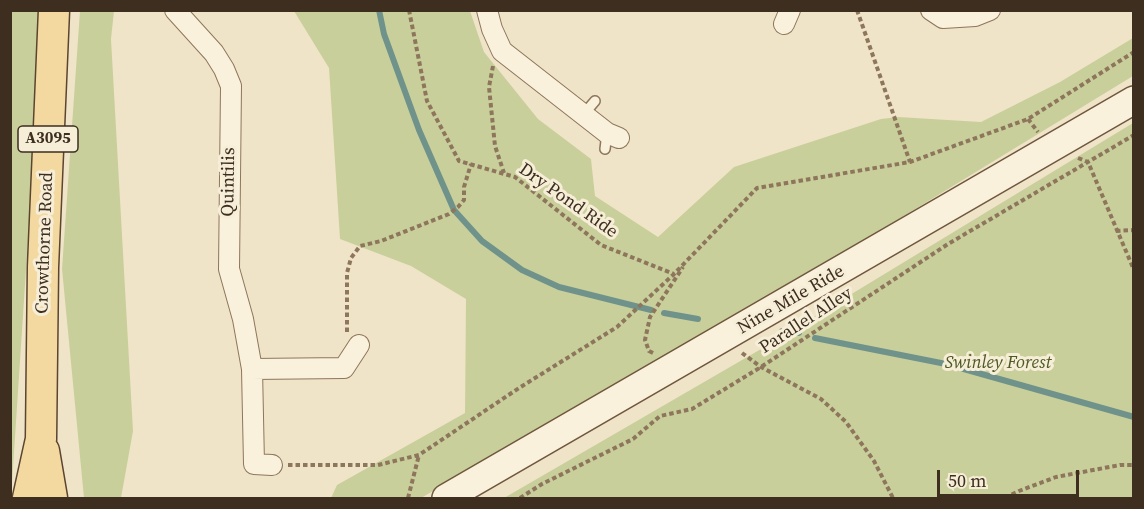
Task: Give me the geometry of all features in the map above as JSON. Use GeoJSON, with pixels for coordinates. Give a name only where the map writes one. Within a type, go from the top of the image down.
{"type":"FeatureCollection","features":[{"type":"Feature","properties":{"kind":"main road","name":"Crowthorne Road"},"geometry":{"type":"LineString","coordinates":[[28,498],[41,439],[43,267],[54,10]]}},
{"type":"Feature","properties":{"kind":"main road","name":"Nine Mile Ride"},"geometry":{"type":"LineString","coordinates":[[446,498],[1134,100]]}},
{"type":"Feature","properties":{"kind":"main road","name":"Crowthorne Road"},"geometry":{"type":"LineString","coordinates":[[41,439],[52,498]]}},
{"type":"Feature","properties":{"kind":"street","name":"Quintilis"},"geometry":{"type":"LineString","coordinates":[[175,10],[214,53],[231,86],[229,269],[243,319],[252,369],[254,464],[272,465]]}},
{"type":"Feature","properties":{"kind":"street"},"geometry":{"type":"LineString","coordinates":[[487,10],[492,29],[502,51],[589,108],[610,140]]}},
{"type":"Feature","properties":{"kind":"street"},"geometry":{"type":"LineString","coordinates":[[931,10],[943,18],[975,16],[990,10]]}},
{"type":"Feature","properties":{"kind":"street"},"geometry":{"type":"LineString","coordinates":[[252,369],[344,368],[359,345]]}},
{"type":"Feature","properties":{"kind":"path","name":"Dry Pond Ride"},"geometry":{"type":"LineString","coordinates":[[409,10],[427,101],[459,160],[515,177],[601,245],[674,274]]}},
{"type":"Feature","properties":{"kind":"path"},"geometry":{"type":"LineString","coordinates":[[857,10],[910,162]]}},
{"type":"Feature","properties":{"kind":"path"},"geometry":{"type":"LineString","coordinates":[[502,51],[491,68],[489,87],[495,146],[504,174]]}},
{"type":"Feature","properties":{"kind":"path"},"geometry":{"type":"LineString","coordinates":[[272,465],[378,465],[419,455],[519,388],[617,327],[674,274],[757,188],[910,162],[1028,119],[1134,52]]}},
{"type":"Feature","properties":{"kind":"path","name":"Parallel Alley"},"geometry":{"type":"LineString","coordinates":[[520,498],[542,484],[633,439],[660,416],[692,409],[761,367],[948,244],[1134,135]]}},
{"type":"Feature","properties":{"kind":"path"},"geometry":{"type":"LineString","coordinates":[[1088,162],[1134,270]]}},
{"type":"Feature","properties":{"kind":"path"},"geometry":{"type":"LineString","coordinates":[[359,345],[347,333],[347,273],[351,258],[360,246],[381,241],[449,214],[458,207],[464,200],[464,187],[471,164]]}},
{"type":"Feature","properties":{"kind":"path"},"geometry":{"type":"LineString","coordinates":[[1116,231],[1134,230]]}},
{"type":"Feature","properties":{"kind":"path"},"geometry":{"type":"LineString","coordinates":[[657,356],[649,351],[645,340],[650,317],[692,254]]}},
{"type":"Feature","properties":{"kind":"path"},"geometry":{"type":"LineString","coordinates":[[723,339],[761,367],[820,399],[846,422],[874,461],[894,498]]}},
{"type":"Feature","properties":{"kind":"path"},"geometry":{"type":"LineString","coordinates":[[408,498],[419,455]]}},
{"type":"Feature","properties":{"kind":"path"},"geometry":{"type":"LineString","coordinates":[[1005,498],[1056,477],[1120,465],[1134,465]]}},
{"type":"Feature","properties":{"kind":"green space"},"geometry":{"type":"Polygon","coordinates":[[[10,11],[43,11],[11,498],[10,498],[10,11]]]}},
{"type":"Feature","properties":{"kind":"green space"},"geometry":{"type":"Polygon","coordinates":[[[80,11],[114,11],[111,39],[133,431],[121,498],[84,498],[62,269],[80,11]]]}},
{"type":"Feature","properties":{"kind":"green space"},"geometry":{"type":"Polygon","coordinates":[[[294,11],[470,11],[484,52],[538,119],[591,159],[595,196],[658,237],[734,167],[881,119],[898,117],[981,122],[1060,82],[1133,38],[1133,76],[786,288],[421,498],[331,498],[337,485],[465,413],[466,299],[411,266],[340,239],[329,68],[294,11]]]}},
{"type":"Feature","properties":{"kind":"green space","name":"Swinley Forest"},"geometry":{"type":"Polygon","coordinates":[[[1133,123],[1133,498],[504,498],[761,349],[1133,123]]]}},
{"type":"Feature","properties":{"kind":"waterway"},"geometry":{"type":"LineString","coordinates":[[379,10],[384,34],[419,130],[454,210],[482,241],[522,270],[559,287],[651,310]]}},
{"type":"Feature","properties":{"kind":"waterway"},"geometry":{"type":"LineString","coordinates":[[664,313],[698,319]]}},
{"type":"Feature","properties":{"kind":"waterway"},"geometry":{"type":"LineString","coordinates":[[782,331],[799,333]]}},
{"type":"Feature","properties":{"kind":"waterway"},"geometry":{"type":"LineString","coordinates":[[815,338],[946,364],[1134,417]]}}]}
